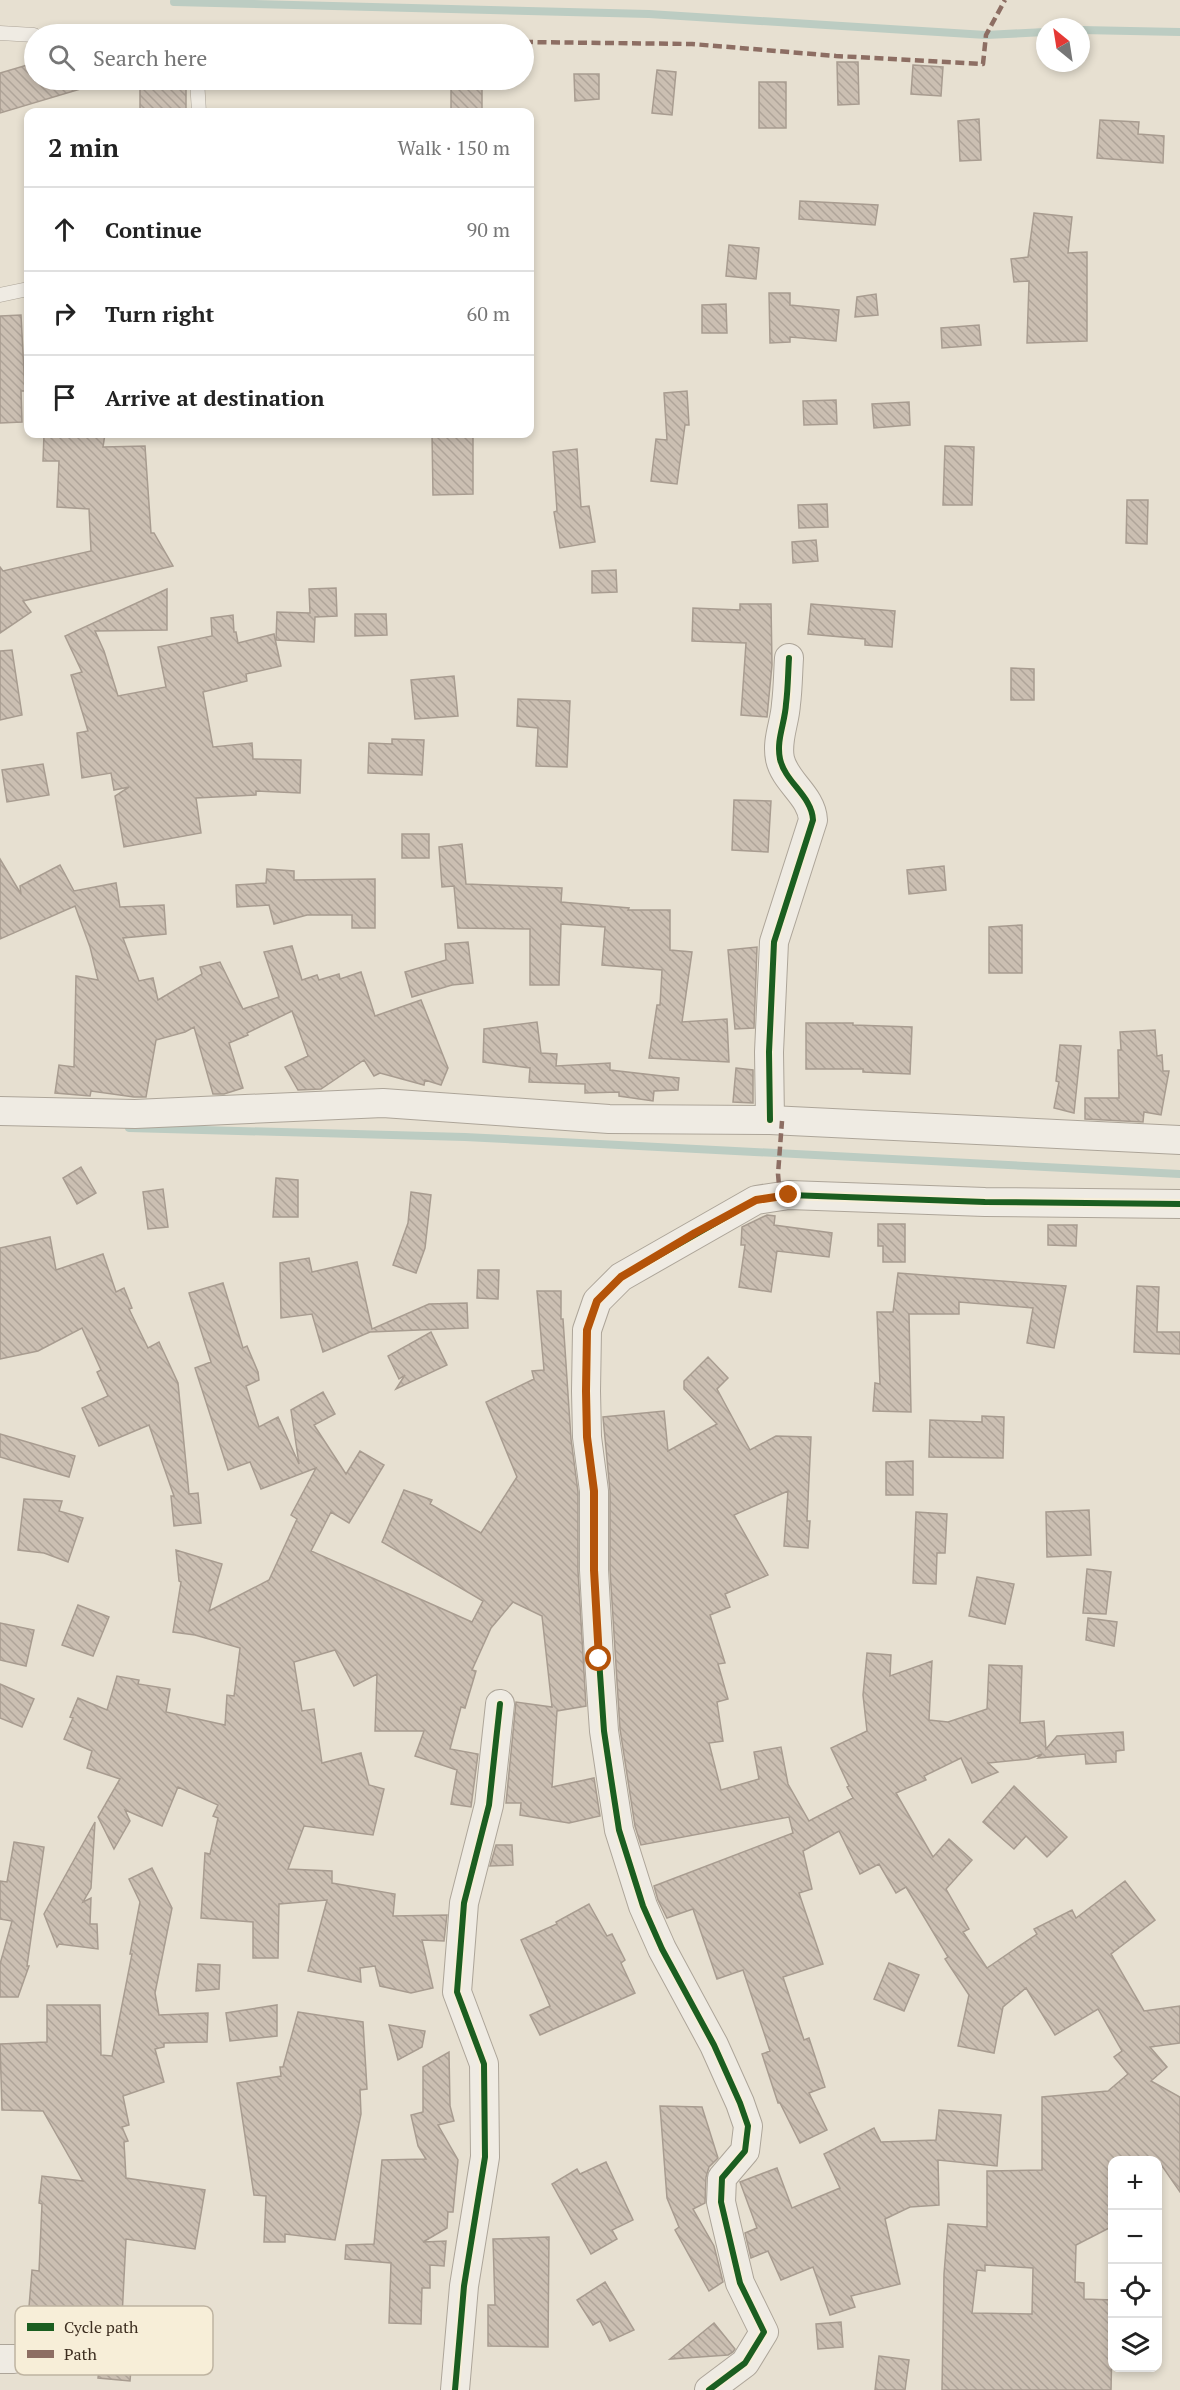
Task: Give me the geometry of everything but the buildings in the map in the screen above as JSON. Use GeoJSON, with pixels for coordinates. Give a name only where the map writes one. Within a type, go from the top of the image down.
{"type":"FeatureCollection","features":[{"type":"Feature","properties":{"kind":"street"},"geometry":{"type":"LineString","coordinates":[[770,1120],[769,1052],[774,942],[813,820],[811,809],[780,760],[779,741],[786,707],[789,658]]}},
{"type":"Feature","properties":{"kind":"street"},"geometry":{"type":"LineString","coordinates":[[0,1111],[135,1114],[383,1102],[609,1119],[770,1120],[1180,1140]]}},
{"type":"Feature","properties":{"kind":"street"},"geometry":{"type":"LineString","coordinates":[[709,2390],[745,2363],[764,2332],[740,2283],[721,2202],[723,2178],[745,2151],[748,2126],[714,2045],[662,1949],[643,1906],[619,1830],[604,1731],[594,1570],[594,1491],[587,1437],[587,1330],[597,1301],[621,1277],[756,1200],[789,1195],[985,1202],[1180,1204]]}},
{"type":"Feature","properties":{"kind":"street"},"geometry":{"type":"LineString","coordinates":[[455,2390],[464,2286],[485,2157],[484,2064],[457,1992],[464,1903],[489,1805],[500,1704]]}},
{"type":"Feature","properties":{"kind":"lane"},"geometry":{"type":"LineString","coordinates":[[0,33],[24,34]]}},
{"type":"Feature","properties":{"kind":"lane"},"geometry":{"type":"LineString","coordinates":[[198,90],[199,108]]}},
{"type":"Feature","properties":{"kind":"lane"},"geometry":{"type":"LineString","coordinates":[[0,295],[24,291]]}},
{"type":"Feature","properties":{"kind":"waterway"},"geometry":{"type":"LineString","coordinates":[[174,2],[649,14],[986,35],[1036,32]]}},
{"type":"Feature","properties":{"kind":"waterway"},"geometry":{"type":"LineString","coordinates":[[1090,30],[1180,32]]}},
{"type":"Feature","properties":{"kind":"waterway"},"geometry":{"type":"LineString","coordinates":[[129,1128],[465,1137],[1180,1174]]}},
{"type":"Feature","properties":{"kind":"marked path"},"geometry":{"type":"LineString","coordinates":[[534,42],[692,44],[836,56],[983,64],[986,35],[1005,0]]}},
{"type":"Feature","properties":{"kind":"marked path"},"geometry":{"type":"LineString","coordinates":[[780,1196],[778,1174],[782,1121]]}},
{"type":"Feature","properties":{"kind":"cycle path"},"geometry":{"type":"LineString","coordinates":[[770,1120],[769,1052],[774,942],[813,820],[812,811],[787,775],[780,759],[779,745],[785,711],[789,658]]}},
{"type":"Feature","properties":{"kind":"cycle path"},"geometry":{"type":"LineString","coordinates":[[709,2390],[745,2363],[764,2332],[740,2283],[721,2202],[722,2178],[745,2151],[748,2126],[714,2045],[662,1949],[643,1906],[619,1830],[604,1731],[594,1570],[594,1491],[587,1437],[587,1330],[597,1301],[621,1277],[756,1200],[789,1195],[985,1202],[1180,1204]]}},
{"type":"Feature","properties":{"kind":"cycle path"},"geometry":{"type":"LineString","coordinates":[[455,2390],[464,2286],[485,2157],[484,2064],[457,1992],[464,1903],[489,1805],[500,1704]]}},
{"type":"Feature","properties":{"kind":"route"},"geometry":{"type":"LineString","coordinates":[[599,1659],[594,1570],[594,1491],[587,1437],[586,1391],[587,1330],[597,1301],[621,1277],[695,1233],[756,1200],[789,1195]]}}]}
